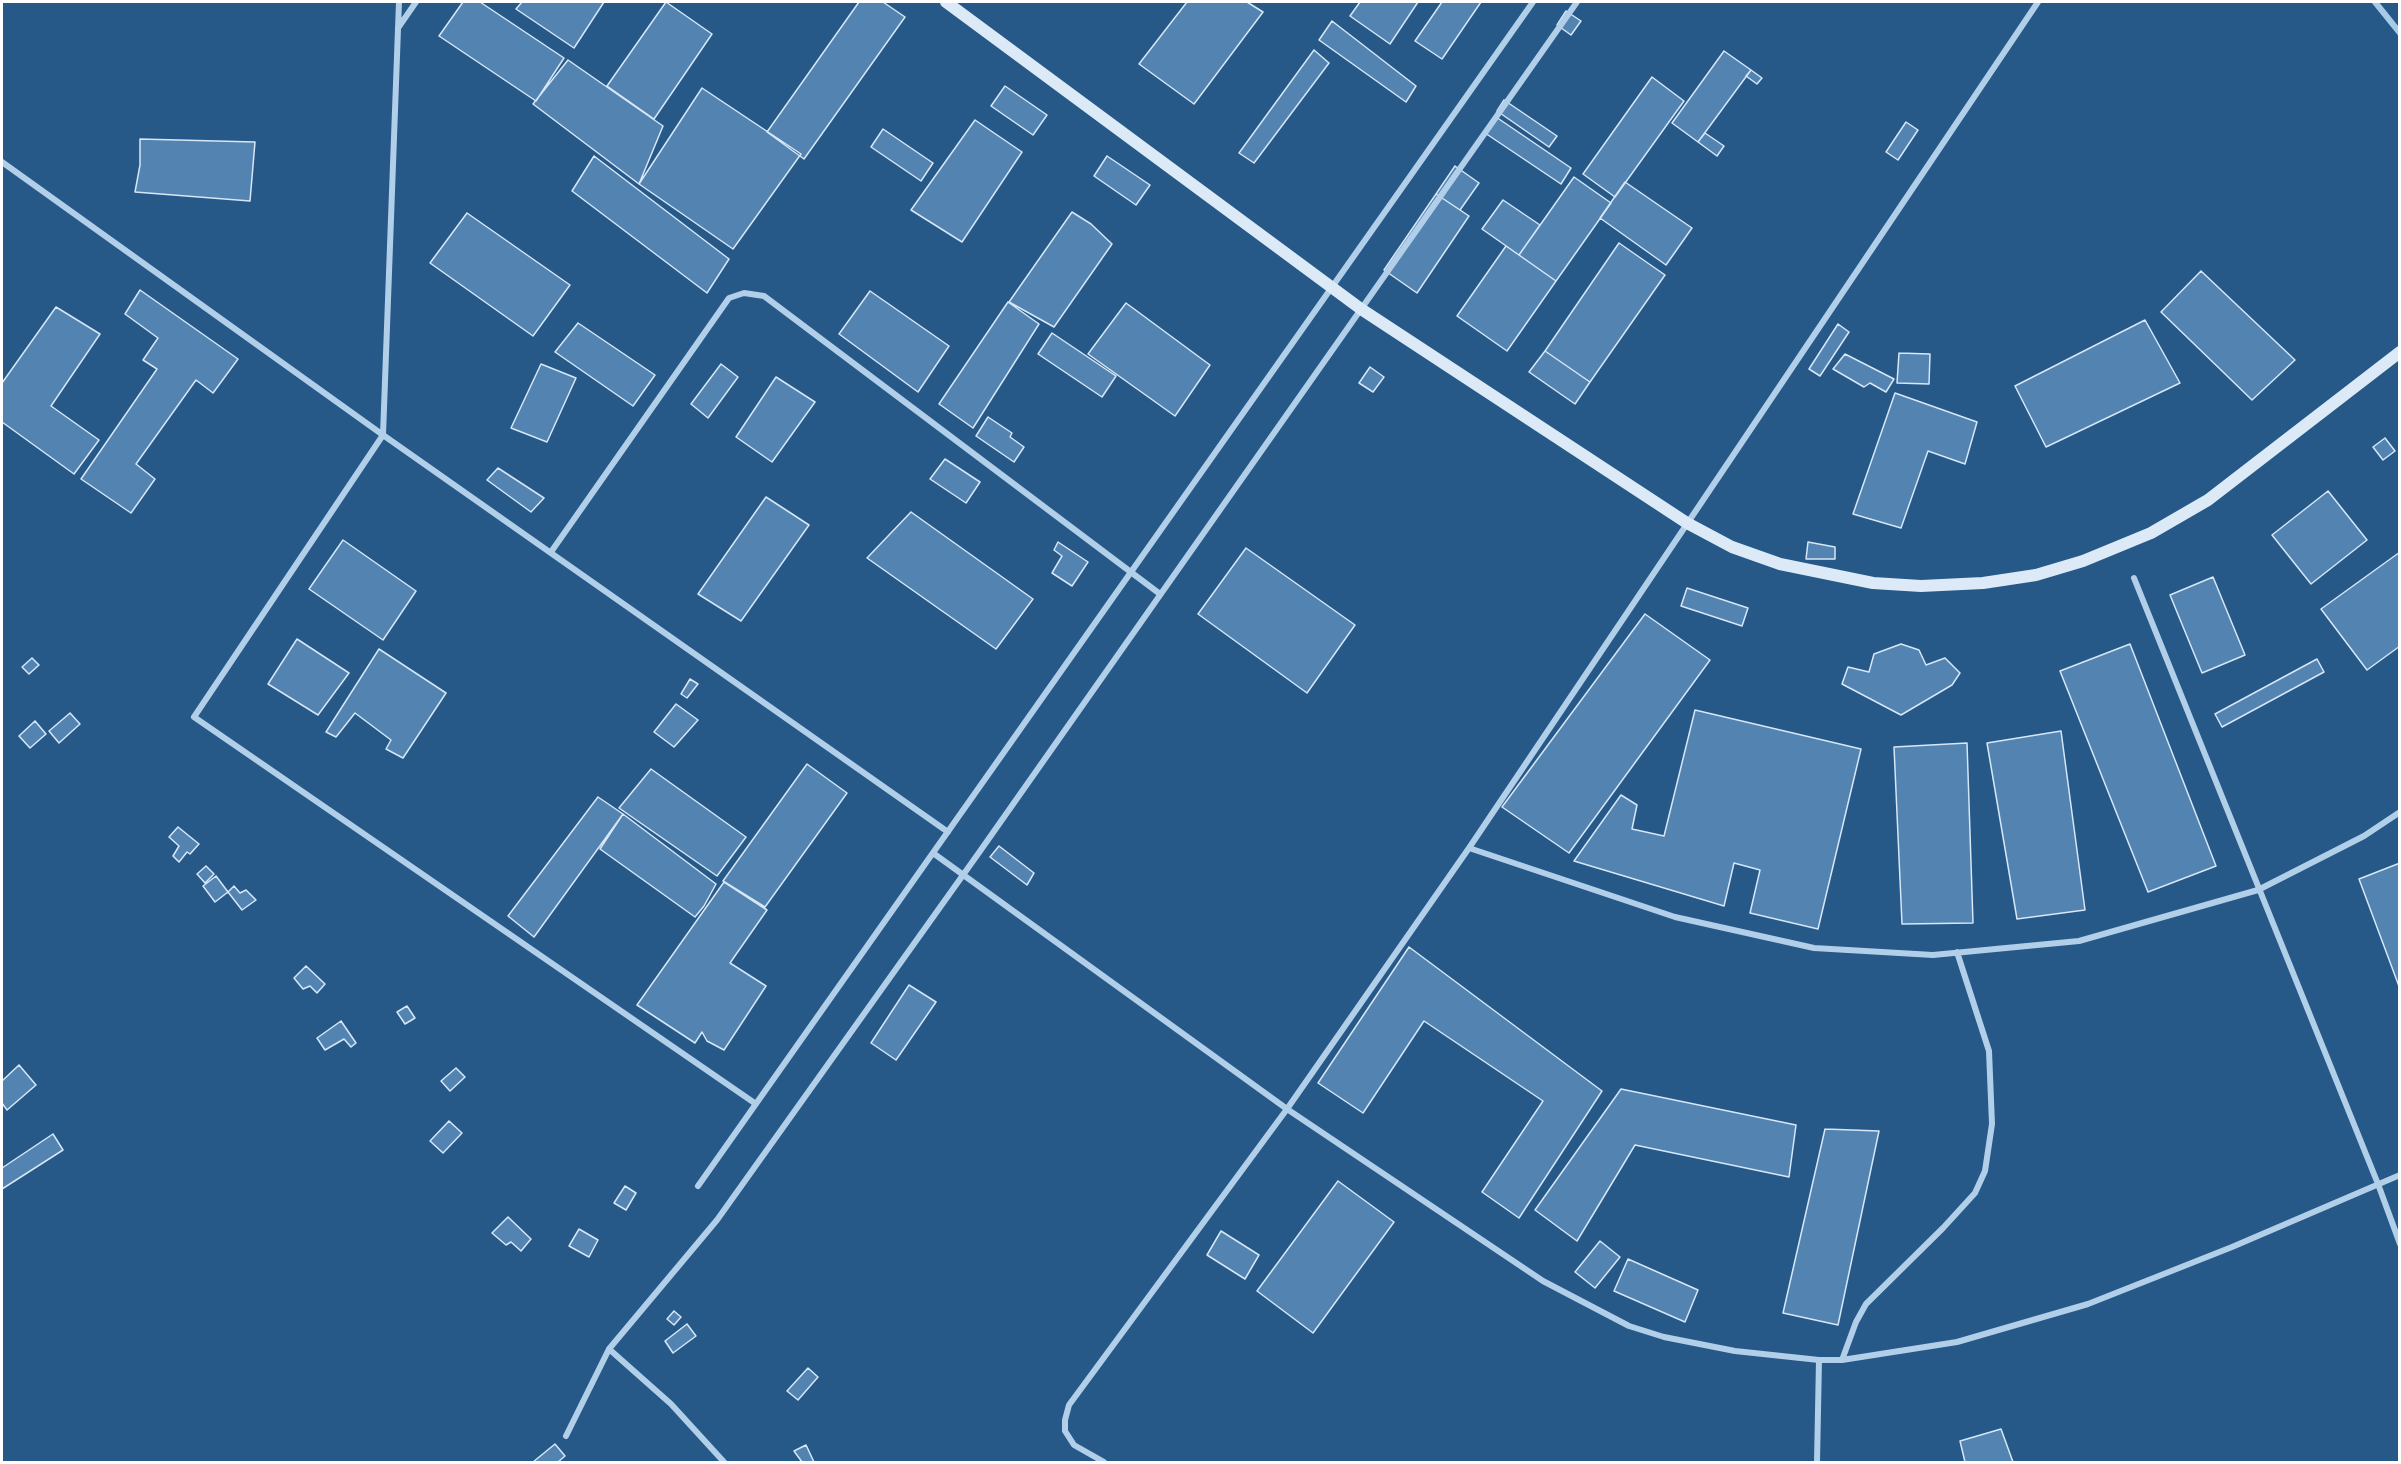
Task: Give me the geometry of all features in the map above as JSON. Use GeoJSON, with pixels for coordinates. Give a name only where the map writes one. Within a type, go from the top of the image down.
{"type":"FeatureCollection","features":[{"type":"Feature","properties":{"kind":"street"},"geometry":{"type":"LineString","coordinates":[[399,2],[396,31],[383,435],[194,717],[756,1104]]}},
{"type":"Feature","properties":{"kind":"street"},"geometry":{"type":"LineString","coordinates":[[396,31],[416,2]]}},
{"type":"Feature","properties":{"kind":"street"},"geometry":{"type":"LineString","coordinates":[[946,2],[1361,309],[1687,523],[1732,547],[1780,564],[1873,583],[1921,586],[1983,583],[2036,575],[2083,561],[2151,533],[2208,500],[2400,352]]}},
{"type":"Feature","properties":{"kind":"street"},"geometry":{"type":"LineString","coordinates":[[699,1185],[1533,2]]}},
{"type":"Feature","properties":{"kind":"street"},"geometry":{"type":"LineString","coordinates":[[566,1436],[609,1349],[717,1220],[963,875],[1577,2]]}},
{"type":"Feature","properties":{"kind":"street"},"geometry":{"type":"LineString","coordinates":[[1104,1462],[1074,1445],[1065,1431],[1069,1405],[1287,1109],[1469,848],[2038,2]]}},
{"type":"Feature","properties":{"kind":"street"},"geometry":{"type":"LineString","coordinates":[[2,162],[383,435],[948,832]]}},
{"type":"Feature","properties":{"kind":"street"},"geometry":{"type":"LineString","coordinates":[[551,552],[729,298],[744,293],[764,296],[1160,594]]}},
{"type":"Feature","properties":{"kind":"street"},"geometry":{"type":"LineString","coordinates":[[2134,578],[2378,1184],[2400,1244]]}},
{"type":"Feature","properties":{"kind":"street"},"geometry":{"type":"LineString","coordinates":[[1469,848],[1675,917],[1814,948],[1934,955],[2079,941],[2258,890],[2364,836],[2400,812]]}},
{"type":"Feature","properties":{"kind":"street"},"geometry":{"type":"LineString","coordinates":[[933,853],[1287,1109],[1543,1281],[1629,1326],[1664,1337],[1735,1351],[1819,1360],[1842,1360],[1957,1342],[2088,1304],[2232,1247],[2400,1175]]}},
{"type":"Feature","properties":{"kind":"street"},"geometry":{"type":"LineString","coordinates":[[1842,1360],[1856,1322],[1866,1304],[1975,1193],[1985,1171],[1992,1124],[1989,1051],[1957,952]]}},
{"type":"Feature","properties":{"kind":"street"},"geometry":{"type":"LineString","coordinates":[[609,1349],[671,1404],[724,1462]]}},
{"type":"Feature","properties":{"kind":"street"},"geometry":{"type":"LineString","coordinates":[[1817,1462],[1819,1360]]}},
{"type":"Feature","properties":{"kind":"building"},"geometry":{"type":"Polygon","coordinates":[[[463,2],[480,2],[564,58],[536,101],[439,36],[463,2]]]}},
{"type":"Feature","properties":{"kind":"building"},"geometry":{"type":"Polygon","coordinates":[[[522,2],[604,2],[574,48],[516,9],[522,2]]]}},
{"type":"Feature","properties":{"kind":"building"},"geometry":{"type":"Polygon","coordinates":[[[666,2],[712,34],[654,119],[607,86],[666,2]]]}},
{"type":"Feature","properties":{"kind":"building"},"geometry":{"type":"Polygon","coordinates":[[[859,2],[883,2],[905,17],[804,159],[767,132],[859,2]]]}},
{"type":"Feature","properties":{"kind":"building"},"geometry":{"type":"Polygon","coordinates":[[[1187,2],[1247,2],[1263,12],[1194,104],[1139,64],[1187,2]]]}},
{"type":"Feature","properties":{"kind":"building"},"geometry":{"type":"Polygon","coordinates":[[[1360,2],[1418,2],[1390,44],[1350,16],[1360,2]]]}},
{"type":"Feature","properties":{"kind":"building"},"geometry":{"type":"Polygon","coordinates":[[[1442,2],[1481,2],[1442,59],[1415,41],[1442,2]]]}},
{"type":"Feature","properties":{"kind":"building"},"geometry":{"type":"Polygon","coordinates":[[[1566,11],[1581,21],[1571,35],[1557,25],[1566,11]]]}},
{"type":"Feature","properties":{"kind":"building"},"geometry":{"type":"Polygon","coordinates":[[[1332,21],[1416,86],[1406,102],[1319,40],[1332,21]]]}},
{"type":"Feature","properties":{"kind":"building"},"geometry":{"type":"Polygon","coordinates":[[[1314,50],[1329,63],[1254,163],[1239,153],[1314,50]]]}},
{"type":"Feature","properties":{"kind":"building"},"geometry":{"type":"Polygon","coordinates":[[[1724,51],[1751,70],[1698,142],[1672,123],[1724,51]]]}},
{"type":"Feature","properties":{"kind":"building"},"geometry":{"type":"Polygon","coordinates":[[[568,60],[663,126],[639,184],[533,104],[568,60]]]}},
{"type":"Feature","properties":{"kind":"building"},"geometry":{"type":"Polygon","coordinates":[[[1751,70],[1762,78],[1757,84],[1746,76],[1751,70]]]}},
{"type":"Feature","properties":{"kind":"building"},"geometry":{"type":"Polygon","coordinates":[[[1652,77],[1684,101],[1615,197],[1583,174],[1652,77]]]}},
{"type":"Feature","properties":{"kind":"building"},"geometry":{"type":"Polygon","coordinates":[[[1005,86],[1047,115],[1033,135],[991,106],[1005,86]]]}},
{"type":"Feature","properties":{"kind":"building"},"geometry":{"type":"Polygon","coordinates":[[[702,88],[801,154],[733,249],[639,184],[702,88]]]}},
{"type":"Feature","properties":{"kind":"building"},"geometry":{"type":"Polygon","coordinates":[[[1504,100],[1557,136],[1549,147],[1497,111],[1504,100]]]}},
{"type":"Feature","properties":{"kind":"building"},"geometry":{"type":"Polygon","coordinates":[[[1496,117],[1571,168],[1561,184],[1485,133],[1496,117]]]}},
{"type":"Feature","properties":{"kind":"building"},"geometry":{"type":"Polygon","coordinates":[[[975,120],[1022,152],[962,242],[911,210],[975,120]]]}},
{"type":"Feature","properties":{"kind":"building"},"geometry":{"type":"Polygon","coordinates":[[[1906,122],[1918,130],[1898,160],[1886,152],[1906,122]]]}},
{"type":"Feature","properties":{"kind":"building"},"geometry":{"type":"Polygon","coordinates":[[[883,129],[933,163],[921,181],[871,147],[883,129]]]}},
{"type":"Feature","properties":{"kind":"building"},"geometry":{"type":"Polygon","coordinates":[[[1705,133],[1724,146],[1717,156],[1698,142],[1705,133]]]}},
{"type":"Feature","properties":{"kind":"building"},"geometry":{"type":"Polygon","coordinates":[[[140,139],[255,142],[250,201],[135,192],[140,165],[140,139]]]}},
{"type":"Feature","properties":{"kind":"building"},"geometry":{"type":"Polygon","coordinates":[[[594,156],[729,259],[707,293],[572,191],[594,156]]]}},
{"type":"Feature","properties":{"kind":"building"},"geometry":{"type":"Polygon","coordinates":[[[1107,156],[1150,185],[1136,205],[1094,176],[1107,156]]]}},
{"type":"Feature","properties":{"kind":"building"},"geometry":{"type":"Polygon","coordinates":[[[1455,166],[1479,183],[1460,210],[1436,194],[1455,166]]]}},
{"type":"Feature","properties":{"kind":"building"},"geometry":{"type":"Polygon","coordinates":[[[1574,177],[1611,203],[1556,281],[1519,255],[1574,177]]]}},
{"type":"Feature","properties":{"kind":"building"},"geometry":{"type":"Polygon","coordinates":[[[1625,182],[1692,228],[1666,265],[1600,218],[1625,182]]]}},
{"type":"Feature","properties":{"kind":"building"},"geometry":{"type":"Polygon","coordinates":[[[1436,194],[1469,216],[1417,293],[1384,270],[1436,194]]]}},
{"type":"Feature","properties":{"kind":"building"},"geometry":{"type":"Polygon","coordinates":[[[1503,200],[1540,225],[1519,255],[1482,229],[1503,200]]]}},
{"type":"Feature","properties":{"kind":"building"},"geometry":{"type":"Polygon","coordinates":[[[1072,212],[1091,224],[1112,244],[1054,327],[1009,302],[1072,212]]]}},
{"type":"Feature","properties":{"kind":"building"},"geometry":{"type":"Polygon","coordinates":[[[467,213],[570,285],[533,336],[430,263],[467,213]]]}},
{"type":"Feature","properties":{"kind":"building"},"geometry":{"type":"Polygon","coordinates":[[[1619,243],[1665,275],[1590,382],[1545,351],[1619,243]]]}},
{"type":"Feature","properties":{"kind":"building"},"geometry":{"type":"Polygon","coordinates":[[[1506,246],[1556,281],[1507,351],[1457,316],[1506,246]]]}},
{"type":"Feature","properties":{"kind":"building"},"geometry":{"type":"Polygon","coordinates":[[[2201,271],[2295,360],[2252,400],[2161,312],[2201,271]]]}},
{"type":"Feature","properties":{"kind":"building"},"geometry":{"type":"Polygon","coordinates":[[[140,290],[238,359],[213,393],[196,380],[136,464],[155,479],[131,513],[81,479],[157,369],[143,360],[158,338],[125,314],[140,290]]]}},
{"type":"Feature","properties":{"kind":"building"},"geometry":{"type":"Polygon","coordinates":[[[870,291],[949,346],[918,392],[839,334],[870,291]]]}},
{"type":"Feature","properties":{"kind":"building"},"geometry":{"type":"Polygon","coordinates":[[[1008,302],[1039,324],[973,428],[939,404],[1008,302]]]}},
{"type":"Feature","properties":{"kind":"building"},"geometry":{"type":"Polygon","coordinates":[[[1126,303],[1210,365],[1175,416],[1088,354],[1126,303]]]}},
{"type":"Feature","properties":{"kind":"building"},"geometry":{"type":"Polygon","coordinates":[[[56,307],[100,334],[51,406],[99,440],[74,474],[2,422],[2,383],[56,307]]]}},
{"type":"Feature","properties":{"kind":"building"},"geometry":{"type":"Polygon","coordinates":[[[2145,320],[2180,383],[2046,447],[2015,386],[2145,320]]]}},
{"type":"Feature","properties":{"kind":"building"},"geometry":{"type":"Polygon","coordinates":[[[578,323],[655,375],[633,406],[555,352],[578,323]]]}},
{"type":"Feature","properties":{"kind":"building"},"geometry":{"type":"Polygon","coordinates":[[[1838,324],[1849,332],[1820,376],[1809,369],[1838,324]]]}},
{"type":"Feature","properties":{"kind":"building"},"geometry":{"type":"Polygon","coordinates":[[[1052,333],[1116,376],[1102,397],[1038,354],[1052,333]]]}},
{"type":"Feature","properties":{"kind":"building"},"geometry":{"type":"Polygon","coordinates":[[[1545,351],[1590,382],[1575,404],[1529,372],[1545,351]]]}},
{"type":"Feature","properties":{"kind":"building"},"geometry":{"type":"Polygon","coordinates":[[[1899,353],[1930,354],[1929,384],[1897,383],[1899,353]]]}},
{"type":"Feature","properties":{"kind":"building"},"geometry":{"type":"Polygon","coordinates":[[[1845,354],[1894,379],[1886,392],[1870,383],[1864,387],[1833,369],[1845,354]]]}},
{"type":"Feature","properties":{"kind":"building"},"geometry":{"type":"Polygon","coordinates":[[[541,364],[576,378],[547,442],[511,428],[541,364]]]}},
{"type":"Feature","properties":{"kind":"building"},"geometry":{"type":"Polygon","coordinates":[[[721,364],[738,377],[708,418],[691,404],[721,364]]]}},
{"type":"Feature","properties":{"kind":"building"},"geometry":{"type":"Polygon","coordinates":[[[1370,367],[1384,377],[1373,392],[1359,383],[1370,367]]]}},
{"type":"Feature","properties":{"kind":"building"},"geometry":{"type":"Polygon","coordinates":[[[776,377],[815,402],[772,462],[736,437],[776,377]]]}},
{"type":"Feature","properties":{"kind":"building"},"geometry":{"type":"Polygon","coordinates":[[[1895,393],[1977,422],[1965,464],[1928,451],[1901,528],[1853,514],[1895,393]]]}},
{"type":"Feature","properties":{"kind":"building"},"geometry":{"type":"Polygon","coordinates":[[[988,417],[1012,433],[1010,437],[1024,447],[1014,462],[976,436],[988,417]]]}},
{"type":"Feature","properties":{"kind":"building"},"geometry":{"type":"Polygon","coordinates":[[[2385,438],[2395,451],[2383,460],[2373,447],[2385,438]]]}},
{"type":"Feature","properties":{"kind":"building"},"geometry":{"type":"Polygon","coordinates":[[[945,459],[980,482],[966,503],[930,479],[945,459]]]}},
{"type":"Feature","properties":{"kind":"building"},"geometry":{"type":"Polygon","coordinates":[[[498,468],[544,498],[531,512],[487,480],[498,468]]]}},
{"type":"Feature","properties":{"kind":"building"},"geometry":{"type":"Polygon","coordinates":[[[2328,491],[2367,540],[2311,584],[2272,535],[2328,491]]]}},
{"type":"Feature","properties":{"kind":"building"},"geometry":{"type":"Polygon","coordinates":[[[766,497],[809,525],[741,621],[698,594],[766,497]]]}},
{"type":"Feature","properties":{"kind":"building"},"geometry":{"type":"Polygon","coordinates":[[[911,512],[1033,599],[996,649],[867,558],[911,512]]]}},
{"type":"Feature","properties":{"kind":"building"},"geometry":{"type":"Polygon","coordinates":[[[343,540],[416,591],[383,640],[309,589],[343,540]]]}},
{"type":"Feature","properties":{"kind":"building"},"geometry":{"type":"Polygon","coordinates":[[[1058,542],[1088,562],[1072,586],[1052,573],[1062,556],[1054,550],[1058,542]]]}},
{"type":"Feature","properties":{"kind":"building"},"geometry":{"type":"Polygon","coordinates":[[[1808,542],[1835,547],[1835,559],[1806,559],[1808,542]]]}},
{"type":"Feature","properties":{"kind":"building"},"geometry":{"type":"Polygon","coordinates":[[[1246,548],[1355,625],[1307,693],[1198,614],[1246,548]]]}},
{"type":"Feature","properties":{"kind":"building"},"geometry":{"type":"Polygon","coordinates":[[[2400,552],[2400,646],[2367,670],[2321,609],[2400,552]]]}},
{"type":"Feature","properties":{"kind":"building"},"geometry":{"type":"Polygon","coordinates":[[[2213,577],[2245,655],[2202,673],[2170,595],[2213,577]]]}},
{"type":"Feature","properties":{"kind":"building"},"geometry":{"type":"Polygon","coordinates":[[[1687,588],[1748,608],[1742,626],[1681,606],[1687,588]]]}},
{"type":"Feature","properties":{"kind":"building"},"geometry":{"type":"Polygon","coordinates":[[[1645,614],[1710,660],[1569,853],[1502,807],[1645,614]]]}},
{"type":"Feature","properties":{"kind":"building"},"geometry":{"type":"Polygon","coordinates":[[[297,639],[349,673],[318,715],[268,684],[297,639]]]}},
{"type":"Feature","properties":{"kind":"building"},"geometry":{"type":"Polygon","coordinates":[[[1901,644],[1919,650],[1926,665],[1945,658],[1960,673],[1952,685],[1901,715],[1842,684],[1848,667],[1869,672],[1874,654],[1901,644]]]}},
{"type":"Feature","properties":{"kind":"building"},"geometry":{"type":"Polygon","coordinates":[[[2130,644],[2216,866],[2148,892],[2060,671],[2130,644]]]}},
{"type":"Feature","properties":{"kind":"building"},"geometry":{"type":"Polygon","coordinates":[[[379,649],[446,693],[403,758],[386,749],[391,740],[355,713],[336,737],[326,732],[379,649]]]}},
{"type":"Feature","properties":{"kind":"building"},"geometry":{"type":"Polygon","coordinates":[[[32,658],[39,665],[29,674],[22,667],[32,658]]]}},
{"type":"Feature","properties":{"kind":"building"},"geometry":{"type":"Polygon","coordinates":[[[2317,659],[2324,672],[2222,727],[2215,714],[2317,659]]]}},
{"type":"Feature","properties":{"kind":"building"},"geometry":{"type":"Polygon","coordinates":[[[690,679],[698,684],[687,698],[681,694],[690,679]]]}},
{"type":"Feature","properties":{"kind":"building"},"geometry":{"type":"Polygon","coordinates":[[[676,704],[698,720],[674,747],[654,732],[676,704]]]}},
{"type":"Feature","properties":{"kind":"building"},"geometry":{"type":"Polygon","coordinates":[[[1695,710],[1861,749],[1818,929],[1750,913],[1760,870],[1734,863],[1724,906],[1574,861],[1621,795],[1637,805],[1632,829],[1664,836],[1695,710]]]}},
{"type":"Feature","properties":{"kind":"building"},"geometry":{"type":"Polygon","coordinates":[[[70,713],[80,724],[59,743],[49,731],[70,713]]]}},
{"type":"Feature","properties":{"kind":"building"},"geometry":{"type":"Polygon","coordinates":[[[35,721],[46,734],[30,748],[19,736],[35,721]]]}},
{"type":"Feature","properties":{"kind":"building"},"geometry":{"type":"Polygon","coordinates":[[[2061,731],[2085,910],[2017,919],[1987,743],[2061,731]]]}},
{"type":"Feature","properties":{"kind":"building"},"geometry":{"type":"Polygon","coordinates":[[[1967,743],[1973,923],[1902,924],[1894,747],[1967,743]]]}},
{"type":"Feature","properties":{"kind":"building"},"geometry":{"type":"Polygon","coordinates":[[[807,764],[847,793],[765,907],[723,881],[807,764]]]}},
{"type":"Feature","properties":{"kind":"building"},"geometry":{"type":"Polygon","coordinates":[[[651,769],[746,837],[717,876],[619,808],[651,769]]]}},
{"type":"Feature","properties":{"kind":"building"},"geometry":{"type":"Polygon","coordinates":[[[598,797],[623,814],[534,937],[508,916],[598,797]]]}},
{"type":"Feature","properties":{"kind":"building"},"geometry":{"type":"Polygon","coordinates":[[[623,814],[716,884],[695,917],[600,849],[623,814]]]}},
{"type":"Feature","properties":{"kind":"building"},"geometry":{"type":"Polygon","coordinates":[[[178,827],[199,844],[190,854],[187,852],[179,862],[173,856],[179,846],[169,837],[178,827]]]}},
{"type":"Feature","properties":{"kind":"building"},"geometry":{"type":"Polygon","coordinates":[[[999,846],[1034,873],[1027,885],[990,857],[999,846]]]}},
{"type":"Feature","properties":{"kind":"building"},"geometry":{"type":"Polygon","coordinates":[[[2400,863],[2400,989],[2359,879],[2400,863]]]}},
{"type":"Feature","properties":{"kind":"building"},"geometry":{"type":"Polygon","coordinates":[[[206,866],[214,874],[205,883],[197,874],[206,866]]]}},
{"type":"Feature","properties":{"kind":"building"},"geometry":{"type":"Polygon","coordinates":[[[216,876],[228,892],[215,902],[203,886],[216,876]]]}},
{"type":"Feature","properties":{"kind":"building"},"geometry":{"type":"Polygon","coordinates":[[[724,882],[767,910],[730,963],[766,986],[724,1050],[707,1041],[702,1032],[695,1043],[637,1005],[724,882]]]}},
{"type":"Feature","properties":{"kind":"building"},"geometry":{"type":"Polygon","coordinates":[[[234,886],[240,893],[246,890],[256,900],[242,910],[228,892],[234,886]]]}},
{"type":"Feature","properties":{"kind":"building"},"geometry":{"type":"Polygon","coordinates":[[[1409,947],[1602,1091],[1519,1218],[1482,1192],[1543,1101],[1424,1021],[1363,1113],[1318,1083],[1409,947]]]}},
{"type":"Feature","properties":{"kind":"building"},"geometry":{"type":"Polygon","coordinates":[[[306,966],[325,984],[317,993],[310,986],[303,989],[294,978],[306,966]]]}},
{"type":"Feature","properties":{"kind":"building"},"geometry":{"type":"Polygon","coordinates":[[[909,985],[936,1002],[896,1060],[871,1043],[909,985]]]}},
{"type":"Feature","properties":{"kind":"building"},"geometry":{"type":"Polygon","coordinates":[[[407,1006],[415,1018],[405,1024],[397,1012],[407,1006]]]}},
{"type":"Feature","properties":{"kind":"building"},"geometry":{"type":"Polygon","coordinates":[[[341,1021],[356,1043],[351,1047],[344,1039],[325,1050],[317,1038],[341,1021]]]}},
{"type":"Feature","properties":{"kind":"building"},"geometry":{"type":"Polygon","coordinates":[[[19,1065],[36,1085],[7,1110],[2,1103],[2,1081],[19,1065]]]}},
{"type":"Feature","properties":{"kind":"building"},"geometry":{"type":"Polygon","coordinates":[[[456,1068],[465,1077],[450,1091],[441,1081],[456,1068]]]}},
{"type":"Feature","properties":{"kind":"building"},"geometry":{"type":"Polygon","coordinates":[[[1621,1089],[1796,1125],[1789,1177],[1635,1145],[1577,1241],[1535,1210],[1621,1089]]]}},
{"type":"Feature","properties":{"kind":"building"},"geometry":{"type":"Polygon","coordinates":[[[449,1121],[462,1133],[443,1153],[430,1141],[449,1121]]]}},
{"type":"Feature","properties":{"kind":"building"},"geometry":{"type":"Polygon","coordinates":[[[1825,1129],[1879,1131],[1838,1325],[1783,1313],[1825,1129]]]}},
{"type":"Feature","properties":{"kind":"building"},"geometry":{"type":"Polygon","coordinates":[[[53,1134],[63,1150],[2,1189],[2,1168],[53,1134]]]}},
{"type":"Feature","properties":{"kind":"building"},"geometry":{"type":"Polygon","coordinates":[[[1338,1181],[1394,1222],[1313,1333],[1257,1291],[1338,1181]]]}},
{"type":"Feature","properties":{"kind":"building"},"geometry":{"type":"Polygon","coordinates":[[[625,1186],[636,1193],[626,1210],[614,1203],[625,1186]]]}},
{"type":"Feature","properties":{"kind":"building"},"geometry":{"type":"Polygon","coordinates":[[[508,1217],[531,1239],[521,1251],[511,1242],[506,1245],[492,1233],[508,1217]]]}},
{"type":"Feature","properties":{"kind":"building"},"geometry":{"type":"Polygon","coordinates":[[[579,1229],[598,1240],[589,1257],[569,1246],[579,1229]]]}},
{"type":"Feature","properties":{"kind":"building"},"geometry":{"type":"Polygon","coordinates":[[[1221,1231],[1259,1255],[1245,1279],[1207,1255],[1221,1231]]]}},
{"type":"Feature","properties":{"kind":"building"},"geometry":{"type":"Polygon","coordinates":[[[1600,1241],[1620,1257],[1595,1288],[1575,1272],[1600,1241]]]}},
{"type":"Feature","properties":{"kind":"building"},"geometry":{"type":"Polygon","coordinates":[[[1628,1259],[1698,1290],[1685,1322],[1614,1291],[1628,1259]]]}},
{"type":"Feature","properties":{"kind":"building"},"geometry":{"type":"Polygon","coordinates":[[[674,1311],[681,1317],[674,1325],[667,1319],[674,1311]]]}},
{"type":"Feature","properties":{"kind":"building"},"geometry":{"type":"Polygon","coordinates":[[[687,1324],[696,1336],[673,1353],[665,1341],[687,1324]]]}},
{"type":"Feature","properties":{"kind":"building"},"geometry":{"type":"Polygon","coordinates":[[[808,1368],[818,1377],[798,1400],[787,1391],[808,1368]]]}},
{"type":"Feature","properties":{"kind":"building"},"geometry":{"type":"Polygon","coordinates":[[[2001,1429],[2013,1462],[1965,1462],[1960,1441],[2001,1429]]]}},
{"type":"Feature","properties":{"kind":"building"},"geometry":{"type":"Polygon","coordinates":[[[555,1444],[565,1456],[558,1462],[533,1462],[555,1444]]]}},
{"type":"Feature","properties":{"kind":"building"},"geometry":{"type":"Polygon","coordinates":[[[806,1445],[814,1462],[802,1462],[794,1451],[806,1445]]]}},
{"type":"Feature","properties":{"kind":"waterway"},"geometry":{"type":"LineString","coordinates":[[2375,2],[2400,33]]}}]}
